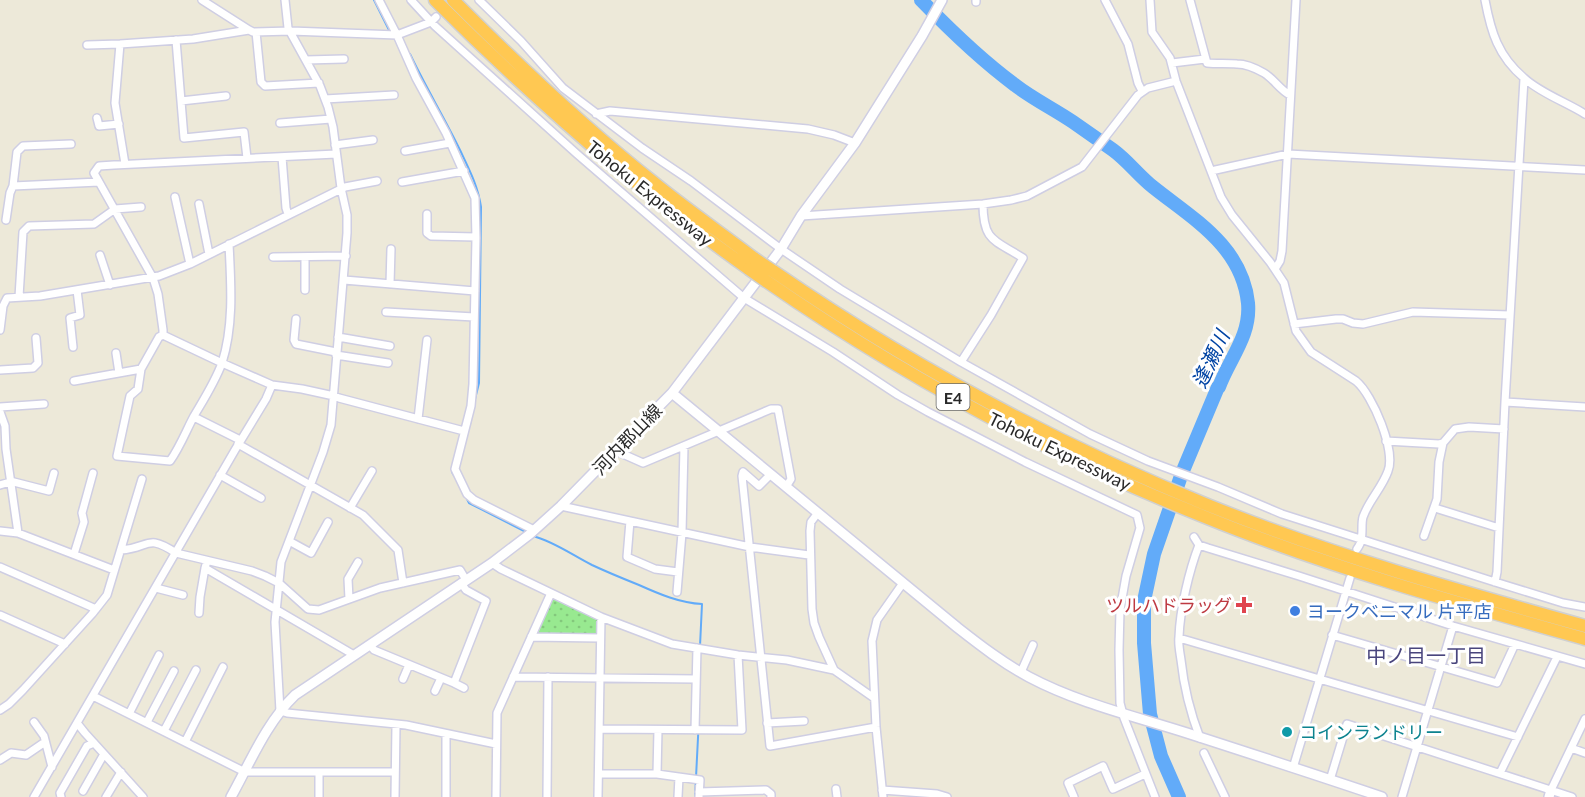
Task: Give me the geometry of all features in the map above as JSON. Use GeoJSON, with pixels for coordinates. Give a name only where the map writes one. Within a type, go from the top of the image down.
{"type":"FeatureCollection","features":[{"type":"Feature","properties":{"kind":"highway","name":"Tohoku Expressway"},"geometry":{"type":"LineString","coordinates":[[435,0],[596,151],[693,229],[969,392],[1152,488],[1277,544],[1381,579],[1585,639]]}},
{"type":"Feature","properties":{"kind":"highway","name":"Tohoku Expressway"},"geometry":{"type":"LineString","coordinates":[[453,0],[554,98],[752,264]]}},
{"type":"Feature","properties":{"kind":"highway","name":"Tohoku Expressway"},"geometry":{"type":"LineString","coordinates":[[1208,512],[1585,626]]}},
{"type":"Feature","properties":{"kind":"main road","name":"河内郡山線"},"geometry":{"type":"LineString","coordinates":[[231,797],[266,733],[280,711],[295,696],[492,563],[530,534],[561,506],[672,393],[781,249],[801,216],[855,143],[942,0]]}},
{"type":"Feature","properties":{"kind":"main road"},"geometry":{"type":"LineString","coordinates":[[672,393],[817,514],[999,660],[1060,692],[1382,797]]}},
{"type":"Feature","properties":{"kind":"street"},"geometry":{"type":"LineString","coordinates":[[202,0],[252,31],[261,82],[266,86],[319,83]]}},
{"type":"Feature","properties":{"kind":"street"},"geometry":{"type":"LineString","coordinates":[[285,0],[287,25],[319,83],[331,119],[347,233],[331,425],[281,562],[275,644],[280,711],[406,725],[496,744]]}},
{"type":"Feature","properties":{"kind":"street"},"geometry":{"type":"LineString","coordinates":[[379,0],[464,171],[475,198],[473,384],[471,406],[455,469],[467,494],[530,534]]}},
{"type":"Feature","properties":{"kind":"street"},"geometry":{"type":"LineString","coordinates":[[411,0],[577,154],[744,298],[928,412],[1024,462],[1137,515],[1140,528],[1126,576],[1120,610],[1120,703],[1155,797]]}},
{"type":"Feature","properties":{"kind":"street"},"geometry":{"type":"LineString","coordinates":[[479,0],[521,41],[563,88],[781,249],[840,289],[962,363],[1090,434],[1148,461],[1282,514],[1563,603],[1585,607]]}},
{"type":"Feature","properties":{"kind":"street"},"geometry":{"type":"LineString","coordinates":[[1105,0],[1128,44],[1142,91]]}},
{"type":"Feature","properties":{"kind":"street"},"geometry":{"type":"LineString","coordinates":[[1150,0],[1152,32],[1168,53],[1176,81],[1221,197],[1232,215],[1275,269],[1285,287],[1299,336],[1311,352],[1363,387],[1373,404],[1386,441],[1390,466],[1363,517],[1361,540],[1357,549]]}},
{"type":"Feature","properties":{"kind":"street"},"geometry":{"type":"LineString","coordinates":[[1190,0],[1207,63],[1237,63],[1260,71],[1290,95]]}},
{"type":"Feature","properties":{"kind":"street"},"geometry":{"type":"LineString","coordinates":[[1275,269],[1282,251],[1296,0]]}},
{"type":"Feature","properties":{"kind":"street"},"geometry":{"type":"LineString","coordinates":[[1485,0],[1494,38],[1508,62],[1524,79],[1585,114]]}},
{"type":"Feature","properties":{"kind":"street"},"geometry":{"type":"LineString","coordinates":[[87,45],[176,40],[252,31],[397,35],[433,19]]}},
{"type":"Feature","properties":{"kind":"street"},"geometry":{"type":"LineString","coordinates":[[176,40],[184,138],[244,132],[247,158]]}},
{"type":"Feature","properties":{"kind":"street"},"geometry":{"type":"LineString","coordinates":[[120,44],[115,103],[125,164]]}},
{"type":"Feature","properties":{"kind":"street"},"geometry":{"type":"LineString","coordinates":[[306,60],[344,59]]}},
{"type":"Feature","properties":{"kind":"street"},"geometry":{"type":"LineString","coordinates":[[1172,63],[1205,59]]}},
{"type":"Feature","properties":{"kind":"street"},"geometry":{"type":"LineString","coordinates":[[1495,582],[1524,79]]}},
{"type":"Feature","properties":{"kind":"street"},"geometry":{"type":"LineString","coordinates":[[801,216],[982,204],[1032,194],[1082,167],[1142,91],[1176,81]]}},
{"type":"Feature","properties":{"kind":"street"},"geometry":{"type":"LineString","coordinates":[[325,99],[394,95]]}},
{"type":"Feature","properties":{"kind":"street"},"geometry":{"type":"LineString","coordinates":[[181,101],[226,96]]}},
{"type":"Feature","properties":{"kind":"street"},"geometry":{"type":"LineString","coordinates":[[596,114],[610,111],[808,129],[855,143]]}},
{"type":"Feature","properties":{"kind":"street"},"geometry":{"type":"LineString","coordinates":[[97,118],[99,126],[119,124]]}},
{"type":"Feature","properties":{"kind":"street"},"geometry":{"type":"LineString","coordinates":[[280,123],[331,119]]}},
{"type":"Feature","properties":{"kind":"street"},"geometry":{"type":"LineString","coordinates":[[335,145],[373,141]]}},
{"type":"Feature","properties":{"kind":"street"},"geometry":{"type":"LineString","coordinates":[[405,151],[450,143]]}},
{"type":"Feature","properties":{"kind":"street"},"geometry":{"type":"LineString","coordinates":[[6,220],[17,152],[23,146],[70,144]]}},
{"type":"Feature","properties":{"kind":"street"},"geometry":{"type":"LineString","coordinates":[[163,335],[158,294],[153,278],[94,173],[99,166],[336,154]]}},
{"type":"Feature","properties":{"kind":"street"},"geometry":{"type":"LineString","coordinates":[[1211,171],[1288,154],[1585,170]]}},
{"type":"Feature","properties":{"kind":"street"},"geometry":{"type":"LineString","coordinates":[[282,156],[288,214]]}},
{"type":"Feature","properties":{"kind":"street"},"geometry":{"type":"LineString","coordinates":[[402,182],[464,171]]}},
{"type":"Feature","properties":{"kind":"street"},"geometry":{"type":"LineString","coordinates":[[0,330],[3,299],[40,296],[153,278],[190,264],[341,188],[377,181]]}},
{"type":"Feature","properties":{"kind":"street"},"geometry":{"type":"LineString","coordinates":[[13,186],[99,182]]}},
{"type":"Feature","properties":{"kind":"street"},"geometry":{"type":"LineString","coordinates":[[176,197],[190,264]]}},
{"type":"Feature","properties":{"kind":"street"},"geometry":{"type":"LineString","coordinates":[[200,204],[209,254]]}},
{"type":"Feature","properties":{"kind":"street"},"geometry":{"type":"LineString","coordinates":[[962,363],[1023,258],[989,237],[982,220],[982,204]]}},
{"type":"Feature","properties":{"kind":"street"},"geometry":{"type":"LineString","coordinates":[[19,297],[23,232],[29,226],[94,224],[115,209],[141,207]]}},
{"type":"Feature","properties":{"kind":"street"},"geometry":{"type":"LineString","coordinates":[[427,214],[427,233],[431,236],[476,237]]}},
{"type":"Feature","properties":{"kind":"street"},"geometry":{"type":"LineString","coordinates":[[163,335],[159,337],[141,369],[138,390],[130,396],[117,456],[170,461],[218,373],[229,336],[231,291],[229,244]]}},
{"type":"Feature","properties":{"kind":"street"},"geometry":{"type":"LineString","coordinates":[[390,284],[391,249]]}},
{"type":"Feature","properties":{"kind":"street"},"geometry":{"type":"LineString","coordinates":[[100,255],[110,285]]}},
{"type":"Feature","properties":{"kind":"street"},"geometry":{"type":"LineString","coordinates":[[305,256],[305,290]]}},
{"type":"Feature","properties":{"kind":"street"},"geometry":{"type":"LineString","coordinates":[[273,257],[346,256]]}},
{"type":"Feature","properties":{"kind":"street"},"geometry":{"type":"LineString","coordinates":[[344,280],[475,291]]}},
{"type":"Feature","properties":{"kind":"street"},"geometry":{"type":"LineString","coordinates":[[73,347],[70,318],[80,315],[77,290]]}},
{"type":"Feature","properties":{"kind":"street"},"geometry":{"type":"LineString","coordinates":[[386,312],[474,317]]}},
{"type":"Feature","properties":{"kind":"street"},"geometry":{"type":"LineString","coordinates":[[1294,324],[1343,319],[1358,324],[1369,324],[1413,312],[1510,315]]}},
{"type":"Feature","properties":{"kind":"street"},"geometry":{"type":"LineString","coordinates":[[296,319],[294,340],[296,344],[388,363]]}},
{"type":"Feature","properties":{"kind":"street"},"geometry":{"type":"LineString","coordinates":[[163,335],[272,385],[334,396],[465,431]]}},
{"type":"Feature","properties":{"kind":"street"},"geometry":{"type":"LineString","coordinates":[[338,337],[390,346]]}},
{"type":"Feature","properties":{"kind":"street"},"geometry":{"type":"LineString","coordinates":[[0,370],[33,368],[38,363],[36,338]]}},
{"type":"Feature","properties":{"kind":"street"},"geometry":{"type":"LineString","coordinates":[[418,418],[427,340]]}},
{"type":"Feature","properties":{"kind":"street"},"geometry":{"type":"LineString","coordinates":[[116,353],[119,373]]}},
{"type":"Feature","properties":{"kind":"street"},"geometry":{"type":"LineString","coordinates":[[74,381],[141,369]]}},
{"type":"Feature","properties":{"kind":"street"},"geometry":{"type":"LineString","coordinates":[[34,797],[266,399],[272,385]]}},
{"type":"Feature","properties":{"kind":"street"},"geometry":{"type":"LineString","coordinates":[[1505,402],[1585,407]]}},
{"type":"Feature","properties":{"kind":"street"},"geometry":{"type":"LineString","coordinates":[[0,407],[44,404]]}},
{"type":"Feature","properties":{"kind":"street"},"geometry":{"type":"LineString","coordinates":[[616,451],[643,463],[771,409],[778,409],[791,479],[786,487]]}},
{"type":"Feature","properties":{"kind":"street"},"geometry":{"type":"LineString","coordinates":[[0,412],[5,426],[3,444],[18,532]]}},
{"type":"Feature","properties":{"kind":"street"},"geometry":{"type":"LineString","coordinates":[[194,417],[363,515],[398,550],[403,583]]}},
{"type":"Feature","properties":{"kind":"street"},"geometry":{"type":"LineString","coordinates":[[1425,536],[1437,499],[1439,462],[1443,443],[1451,432],[1455,429],[1469,427],[1504,429]]}},
{"type":"Feature","properties":{"kind":"street"},"geometry":{"type":"LineString","coordinates":[[1386,441],[1443,443]]}},
{"type":"Feature","properties":{"kind":"street"},"geometry":{"type":"LineString","coordinates":[[677,592],[682,533],[684,447]]}},
{"type":"Feature","properties":{"kind":"street"},"geometry":{"type":"LineString","coordinates":[[350,508],[372,471]]}},
{"type":"Feature","properties":{"kind":"street"},"geometry":{"type":"LineString","coordinates":[[770,475],[759,486],[743,472],[742,476],[770,746],[876,727]]}},
{"type":"Feature","properties":{"kind":"street"},"geometry":{"type":"LineString","coordinates":[[74,554],[84,522],[82,513],[93,473]]}},
{"type":"Feature","properties":{"kind":"street"},"geometry":{"type":"LineString","coordinates":[[0,485],[10,481],[49,491],[54,474]]}},
{"type":"Feature","properties":{"kind":"street"},"geometry":{"type":"LineString","coordinates":[[220,475],[261,498]]}},
{"type":"Feature","properties":{"kind":"street"},"geometry":{"type":"LineString","coordinates":[[0,710],[9,704],[65,644],[107,595],[142,479]]}},
{"type":"Feature","properties":{"kind":"street"},"geometry":{"type":"LineString","coordinates":[[561,506],[750,548],[809,555]]}},
{"type":"Feature","properties":{"kind":"street"},"geometry":{"type":"LineString","coordinates":[[1435,508],[1499,528]]}},
{"type":"Feature","properties":{"kind":"street"},"geometry":{"type":"LineString","coordinates":[[817,514],[811,522],[809,555],[812,609],[814,623],[834,670]]}},
{"type":"Feature","properties":{"kind":"street"},"geometry":{"type":"LineString","coordinates":[[630,521],[627,557],[655,569],[678,572]]}},
{"type":"Feature","properties":{"kind":"street"},"geometry":{"type":"LineString","coordinates":[[289,541],[311,553],[328,522]]}},
{"type":"Feature","properties":{"kind":"street"},"geometry":{"type":"LineString","coordinates":[[0,531],[18,532],[114,570]]}},
{"type":"Feature","properties":{"kind":"street"},"geometry":{"type":"LineString","coordinates":[[1194,537],[1199,545],[1453,626],[1585,664]]}},
{"type":"Feature","properties":{"kind":"street"},"geometry":{"type":"LineString","coordinates":[[121,550],[152,542],[160,543],[176,553],[206,565],[276,610],[354,655]]}},
{"type":"Feature","properties":{"kind":"street"},"geometry":{"type":"LineString","coordinates":[[1199,545],[1188,580],[1179,638],[1184,687],[1200,738]]}},
{"type":"Feature","properties":{"kind":"street"},"geometry":{"type":"LineString","coordinates":[[349,599],[348,579],[358,562]]}},
{"type":"Feature","properties":{"kind":"street"},"geometry":{"type":"LineString","coordinates":[[492,563],[601,617],[651,637],[672,644],[738,655],[787,660],[834,670],[874,698]]}},
{"type":"Feature","properties":{"kind":"street"},"geometry":{"type":"LineString","coordinates":[[206,565],[252,571],[279,583],[308,609],[319,610],[380,588],[460,570],[466,590],[486,601],[454,683]]}},
{"type":"Feature","properties":{"kind":"street"},"geometry":{"type":"LineString","coordinates":[[199,613],[206,565]]}},
{"type":"Feature","properties":{"kind":"street"},"geometry":{"type":"LineString","coordinates":[[0,567],[96,609]]}},
{"type":"Feature","properties":{"kind":"street"},"geometry":{"type":"LineString","coordinates":[[1293,768],[1350,578]]}},
{"type":"Feature","properties":{"kind":"street"},"geometry":{"type":"LineString","coordinates":[[903,583],[878,620],[872,641],[876,727],[883,793],[938,794],[947,797]]}},
{"type":"Feature","properties":{"kind":"street"},"geometry":{"type":"LineString","coordinates":[[156,588],[183,595]]}},
{"type":"Feature","properties":{"kind":"street"},"geometry":{"type":"LineString","coordinates":[[496,797],[497,713],[551,593]]}},
{"type":"Feature","properties":{"kind":"street"},"geometry":{"type":"LineString","coordinates":[[0,615],[65,644]]}},
{"type":"Feature","properties":{"kind":"street"},"geometry":{"type":"LineString","coordinates":[[598,797],[601,617]]}},
{"type":"Feature","properties":{"kind":"street"},"geometry":{"type":"LineString","coordinates":[[1402,797],[1453,626]]}},
{"type":"Feature","properties":{"kind":"street"},"geometry":{"type":"LineString","coordinates":[[1332,635],[1497,683],[1515,644]]}},
{"type":"Feature","properties":{"kind":"street"},"geometry":{"type":"LineString","coordinates":[[531,637],[600,638]]}},
{"type":"Feature","properties":{"kind":"street"},"geometry":{"type":"LineString","coordinates":[[1179,638],[1518,737]]}},
{"type":"Feature","properties":{"kind":"street"},"geometry":{"type":"LineString","coordinates":[[370,645],[374,650],[464,688]]}},
{"type":"Feature","properties":{"kind":"street"},"geometry":{"type":"LineString","coordinates":[[1021,672],[1033,645]]}},
{"type":"Feature","properties":{"kind":"street"},"geometry":{"type":"LineString","coordinates":[[698,730],[696,679],[700,648]]}},
{"type":"Feature","properties":{"kind":"street"},"geometry":{"type":"LineString","coordinates":[[129,714],[159,655]]}},
{"type":"Feature","properties":{"kind":"street"},"geometry":{"type":"LineString","coordinates":[[600,729],[742,730],[738,655]]}},
{"type":"Feature","properties":{"kind":"street"},"geometry":{"type":"LineString","coordinates":[[1500,773],[1557,657]]}},
{"type":"Feature","properties":{"kind":"street"},"geometry":{"type":"LineString","coordinates":[[403,679],[409,665]]}},
{"type":"Feature","properties":{"kind":"street"},"geometry":{"type":"LineString","coordinates":[[185,742],[223,667]]}},
{"type":"Feature","properties":{"kind":"street"},"geometry":{"type":"LineString","coordinates":[[164,731],[196,670]]}},
{"type":"Feature","properties":{"kind":"street"},"geometry":{"type":"LineString","coordinates":[[147,722],[174,671]]}},
{"type":"Feature","properties":{"kind":"street"},"geometry":{"type":"LineString","coordinates":[[513,677],[696,679]]}},
{"type":"Feature","properties":{"kind":"street"},"geometry":{"type":"LineString","coordinates":[[547,797],[549,677]]}},
{"type":"Feature","properties":{"kind":"street"},"geometry":{"type":"LineString","coordinates":[[435,691],[441,678]]}},
{"type":"Feature","properties":{"kind":"street"},"geometry":{"type":"LineString","coordinates":[[93,696],[245,772],[395,772]]}},
{"type":"Feature","properties":{"kind":"street"},"geometry":{"type":"LineString","coordinates":[[1550,794],[1585,719]]}},
{"type":"Feature","properties":{"kind":"street"},"geometry":{"type":"LineString","coordinates":[[767,723],[804,721]]}},
{"type":"Feature","properties":{"kind":"street"},"geometry":{"type":"LineString","coordinates":[[34,722],[44,736],[52,767]]}},
{"type":"Feature","properties":{"kind":"street"},"geometry":{"type":"LineString","coordinates":[[77,723],[143,797]]}},
{"type":"Feature","properties":{"kind":"street"},"geometry":{"type":"LineString","coordinates":[[1330,780],[1347,724],[1500,773],[1550,794],[1572,797]]}},
{"type":"Feature","properties":{"kind":"street"},"geometry":{"type":"LineString","coordinates":[[395,797],[396,725]]}},
{"type":"Feature","properties":{"kind":"street"},"geometry":{"type":"LineString","coordinates":[[657,774],[658,730]]}},
{"type":"Feature","properties":{"kind":"street"},"geometry":{"type":"LineString","coordinates":[[446,734],[446,797]]}},
{"type":"Feature","properties":{"kind":"street"},"geometry":{"type":"LineString","coordinates":[[0,760],[11,753],[26,755],[45,741]]}},
{"type":"Feature","properties":{"kind":"street"},"geometry":{"type":"LineString","coordinates":[[61,797],[60,794],[87,746],[94,743]]}},
{"type":"Feature","properties":{"kind":"street"},"geometry":{"type":"LineString","coordinates":[[1571,748],[1585,753]]}},
{"type":"Feature","properties":{"kind":"street"},"geometry":{"type":"LineString","coordinates":[[1204,753],[1225,797]]}},
{"type":"Feature","properties":{"kind":"street"},"geometry":{"type":"LineString","coordinates":[[83,791],[104,754]]}},
{"type":"Feature","properties":{"kind":"street"},"geometry":{"type":"LineString","coordinates":[[1074,797],[1068,783],[1103,766],[1116,797]]}},
{"type":"Feature","properties":{"kind":"street"},"geometry":{"type":"LineString","coordinates":[[319,771],[319,797]]}},
{"type":"Feature","properties":{"kind":"street"},"geometry":{"type":"LineString","coordinates":[[106,797],[121,772]]}},
{"type":"Feature","properties":{"kind":"street"},"geometry":{"type":"LineString","coordinates":[[599,774],[657,774],[691,778],[700,780],[699,794],[734,794],[766,790],[771,797]]}},
{"type":"Feature","properties":{"kind":"street"},"geometry":{"type":"LineString","coordinates":[[1113,789],[1145,774]]}},
{"type":"Feature","properties":{"kind":"street"},"geometry":{"type":"LineString","coordinates":[[678,797],[679,777]]}},
{"type":"Feature","properties":{"kind":"green space"},"geometry":{"type":"Polygon","coordinates":[[[555,598],[597,617],[597,632],[594,635],[540,635],[537,631],[551,600],[555,598]]]}},
{"type":"Feature","properties":{"kind":"waterway"},"geometry":{"type":"LineString","coordinates":[[374,0],[390,32]]}},
{"type":"Feature","properties":{"kind":"waterway","name":"逢瀬川"},"geometry":{"type":"LineString","coordinates":[[921,0],[966,45],[1002,75],[1113,150],[1148,183],[1199,223],[1226,250],[1244,283],[1248,315],[1243,337],[1218,387],[1182,473],[1154,554],[1144,601],[1144,643],[1150,714],[1161,756],[1179,797]]}},
{"type":"Feature","properties":{"kind":"waterway"},"geometry":{"type":"LineString","coordinates":[[410,54],[460,150],[480,199],[479,383],[474,403]]}},
{"type":"Feature","properties":{"kind":"waterway"},"geometry":{"type":"LineString","coordinates":[[470,424],[471,418]]}},
{"type":"Feature","properties":{"kind":"waterway"},"geometry":{"type":"LineString","coordinates":[[453,468],[452,472],[458,482]]}},
{"type":"Feature","properties":{"kind":"waterway"},"geometry":{"type":"LineString","coordinates":[[465,495],[469,503],[528,533]]}},
{"type":"Feature","properties":{"kind":"waterway"},"geometry":{"type":"LineString","coordinates":[[533,536],[654,592],[678,600],[702,604],[700,646]]}},
{"type":"Feature","properties":{"kind":"waterway"},"geometry":{"type":"LineString","coordinates":[[695,797],[699,718]]}},
{"type":"Feature","properties":{"kind":"place","name":"ツルハドラッグ"},"geometry":{"type":"Point","coordinates":[1244,605]}},
{"type":"Feature","properties":{"kind":"place","name":"ヨークベニマル 片平店"},"geometry":{"type":"Point","coordinates":[1295,611]}},
{"type":"Feature","properties":{"kind":"place","name":"コインランドリー"},"geometry":{"type":"Point","coordinates":[1287,732]}},
{"type":"Feature","properties":{"kind":"district","name":"中ノ目一丁目"},"geometry":{"type":"Point","coordinates":[1426,655]}}]}
